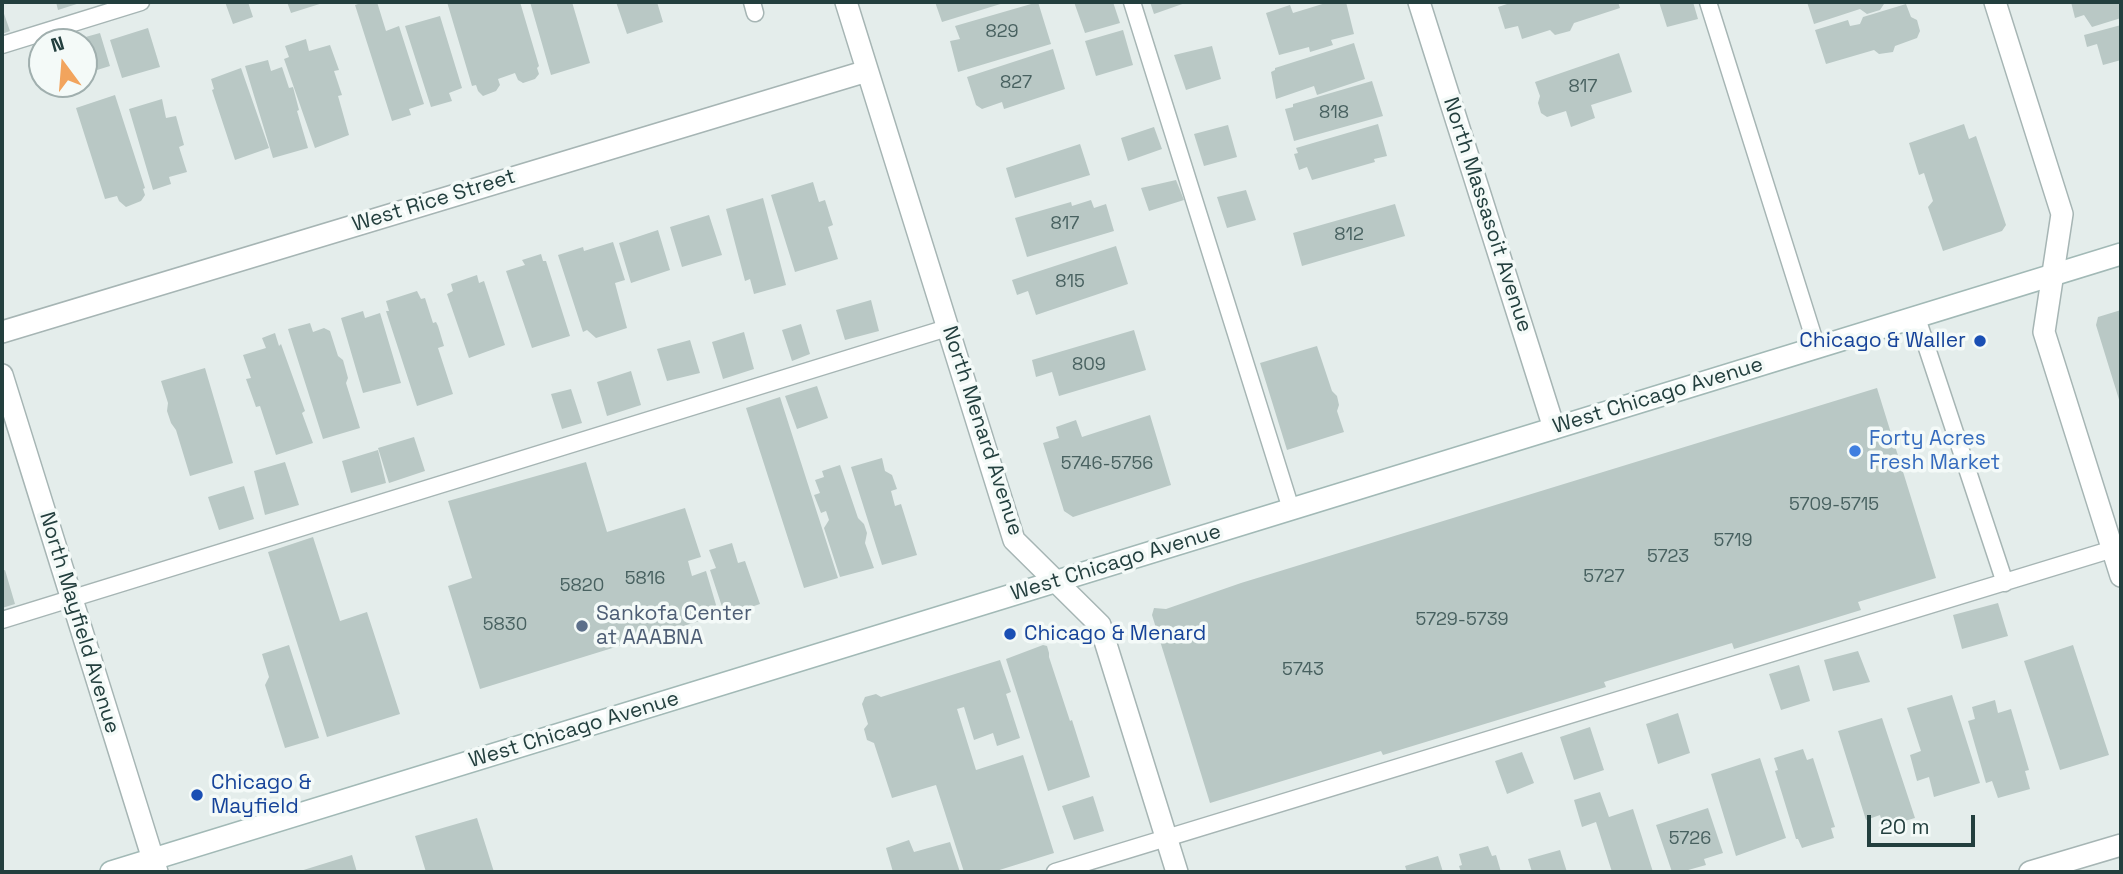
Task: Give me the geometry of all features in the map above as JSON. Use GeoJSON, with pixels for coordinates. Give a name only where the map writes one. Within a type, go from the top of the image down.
{"type":"FeatureCollection","features":[{"type":"Feature","properties":{"kind":"street","name":"North Menard Avenue"},"geometry":{"type":"LineString","coordinates":[[846,2],[1014,540],[1100,625],[1177,872]]}},
{"type":"Feature","properties":{"kind":"street","name":"North Massasoit Avenue"},"geometry":{"type":"LineString","coordinates":[[1419,2],[1554,428]]}},
{"type":"Feature","properties":{"kind":"street"},"geometry":{"type":"LineString","coordinates":[[1995,2],[2062,215],[2044,332],[2121,576]]}},
{"type":"Feature","properties":{"kind":"street","name":"West Rice Street"},"geometry":{"type":"LineString","coordinates":[[2,332],[867,71]]}},
{"type":"Feature","properties":{"kind":"street","name":"West Chicago Avenue"},"geometry":{"type":"LineString","coordinates":[[111,872],[155,866],[1056,582],[2121,254]]}},
{"type":"Feature","properties":{"kind":"street","name":"North Mayfield Avenue"},"geometry":{"type":"LineString","coordinates":[[2,375],[155,866]]}},
{"type":"Feature","properties":{"kind":"street"},"geometry":{"type":"LineString","coordinates":[[2030,872],[2121,845]]}},
{"type":"Feature","properties":{"kind":"lane"},"geometry":{"type":"LineString","coordinates":[[2,45],[141,2]]}},
{"type":"Feature","properties":{"kind":"lane"},"geometry":{"type":"LineString","coordinates":[[1132,2],[1291,509]]}},
{"type":"Feature","properties":{"kind":"lane"},"geometry":{"type":"LineString","coordinates":[[1708,2],[1817,348]]}},
{"type":"Feature","properties":{"kind":"lane"},"geometry":{"type":"LineString","coordinates":[[1917,317],[2005,583]]}},
{"type":"Feature","properties":{"kind":"lane"},"geometry":{"type":"LineString","coordinates":[[2,620],[947,328]]}},
{"type":"Feature","properties":{"kind":"lane"},"geometry":{"type":"LineString","coordinates":[[1055,872],[2113,549]]}},
{"type":"Feature","properties":{"kind":"building"},"geometry":{"type":"Polygon","coordinates":[[[56,2],[83,2],[58,10],[56,2]]]}},
{"type":"Feature","properties":{"kind":"building"},"geometry":{"type":"Polygon","coordinates":[[[225,2],[248,2],[253,17],[233,24],[225,2]]]}},
{"type":"Feature","properties":{"kind":"building"},"geometry":{"type":"Polygon","coordinates":[[[287,2],[326,2],[291,13],[287,2]]]}},
{"type":"Feature","properties":{"kind":"building"},"geometry":{"type":"Polygon","coordinates":[[[377,2],[386,31],[399,26],[424,104],[409,109],[411,115],[392,121],[355,5],[377,2]]]}},
{"type":"Feature","properties":{"kind":"building"},"geometry":{"type":"Polygon","coordinates":[[[447,2],[520,2],[539,66],[539,74],[535,79],[523,83],[515,73],[498,79],[500,85],[496,91],[483,96],[476,85],[472,86],[447,2]]]}},
{"type":"Feature","properties":{"kind":"building"},"geometry":{"type":"Polygon","coordinates":[[[530,2],[572,2],[590,63],[551,75],[530,2]]]}},
{"type":"Feature","properties":{"kind":"building"},"geometry":{"type":"Polygon","coordinates":[[[616,2],[657,2],[663,22],[627,34],[616,2]]]}},
{"type":"Feature","properties":{"kind":"building"},"geometry":{"type":"Polygon","coordinates":[[[935,2],[1007,2],[942,22],[935,2]]]}},
{"type":"Feature","properties":{"kind":"building"},"geometry":{"type":"Polygon","coordinates":[[[1038,2],[1051,44],[958,72],[950,41],[960,39],[955,26],[1038,2]]]}},
{"type":"Feature","properties":{"kind":"building"},"geometry":{"type":"Polygon","coordinates":[[[1074,2],[1113,2],[1120,23],[1085,33],[1074,2]]]}},
{"type":"Feature","properties":{"kind":"building"},"geometry":{"type":"Polygon","coordinates":[[[1150,2],[1188,2],[1154,14],[1150,2]]]}},
{"type":"Feature","properties":{"kind":"building"},"geometry":{"type":"Polygon","coordinates":[[[1329,2],[1346,2],[1354,34],[1331,40],[1333,45],[1310,52],[1309,47],[1279,55],[1266,13],[1290,5],[1293,13],[1329,2]]]}},
{"type":"Feature","properties":{"kind":"building"},"geometry":{"type":"Polygon","coordinates":[[[1513,2],[1618,2],[1620,8],[1574,23],[1570,31],[1555,35],[1550,30],[1522,39],[1518,26],[1505,29],[1498,7],[1513,2]]]}},
{"type":"Feature","properties":{"kind":"building"},"geometry":{"type":"Polygon","coordinates":[[[1659,2],[1693,2],[1698,19],[1667,27],[1659,2]]]}},
{"type":"Feature","properties":{"kind":"building"},"geometry":{"type":"Polygon","coordinates":[[[1807,2],[1890,2],[1884,4],[1880,10],[1867,14],[1860,9],[1814,24],[1807,2]]]}},
{"type":"Feature","properties":{"kind":"building"},"geometry":{"type":"Polygon","coordinates":[[[2071,2],[2121,2],[2121,18],[2092,27],[2084,15],[2075,18],[2071,2]]]}},
{"type":"Feature","properties":{"kind":"building"},"geometry":{"type":"Polygon","coordinates":[[[1906,4],[1911,17],[1917,20],[1920,31],[1917,38],[1895,46],[1893,52],[1879,54],[1874,50],[1826,64],[1815,30],[1848,20],[1850,26],[1860,24],[1863,17],[1906,4]]]}},
{"type":"Feature","properties":{"kind":"building"},"geometry":{"type":"Polygon","coordinates":[[[2,8],[10,31],[2,34],[2,8]]]}},
{"type":"Feature","properties":{"kind":"building"},"geometry":{"type":"Polygon","coordinates":[[[440,16],[462,88],[449,93],[452,101],[431,107],[405,26],[440,16]]]}},
{"type":"Feature","properties":{"kind":"building"},"geometry":{"type":"Polygon","coordinates":[[[2121,25],[2121,60],[2103,65],[2097,44],[2087,47],[2084,35],[2121,25]]]}},
{"type":"Feature","properties":{"kind":"building"},"geometry":{"type":"Polygon","coordinates":[[[148,28],[160,67],[122,78],[110,40],[148,28]]]}},
{"type":"Feature","properties":{"kind":"building"},"geometry":{"type":"Polygon","coordinates":[[[1123,30],[1133,65],[1096,76],[1085,41],[1123,30]]]}},
{"type":"Feature","properties":{"kind":"building"},"geometry":{"type":"Polygon","coordinates":[[[98,34],[110,66],[98,70],[98,34]]]}},
{"type":"Feature","properties":{"kind":"building"},"geometry":{"type":"Polygon","coordinates":[[[306,39],[309,51],[330,45],[339,70],[334,71],[342,95],[338,96],[349,135],[315,148],[284,59],[289,57],[285,46],[306,39]]]}},
{"type":"Feature","properties":{"kind":"building"},"geometry":{"type":"Polygon","coordinates":[[[1354,43],[1365,79],[1317,95],[1314,86],[1276,99],[1271,72],[1275,68],[1354,43]]]}},
{"type":"Feature","properties":{"kind":"building"},"geometry":{"type":"Polygon","coordinates":[[[1212,46],[1221,79],[1186,90],[1174,55],[1212,46]]]}},
{"type":"Feature","properties":{"kind":"building"},"geometry":{"type":"Polygon","coordinates":[[[1053,49],[1065,89],[1004,109],[1002,102],[982,109],[976,105],[967,77],[1053,49]]]}},
{"type":"Feature","properties":{"kind":"building"},"geometry":{"type":"Polygon","coordinates":[[[1619,53],[1632,92],[1591,105],[1595,118],[1571,127],[1566,111],[1547,117],[1541,113],[1538,103],[1540,96],[1535,82],[1619,53]]]}},
{"type":"Feature","properties":{"kind":"building"},"geometry":{"type":"Polygon","coordinates":[[[268,60],[271,71],[282,67],[289,88],[293,87],[308,148],[273,158],[245,66],[268,60]]]}},
{"type":"Feature","properties":{"kind":"building"},"geometry":{"type":"Polygon","coordinates":[[[241,68],[269,148],[235,160],[212,90],[211,79],[241,68]]]}},
{"type":"Feature","properties":{"kind":"building"},"geometry":{"type":"Polygon","coordinates":[[[1372,81],[1383,116],[1294,141],[1285,109],[1293,107],[1293,104],[1372,81]]]}},
{"type":"Feature","properties":{"kind":"building"},"geometry":{"type":"Polygon","coordinates":[[[115,95],[145,188],[141,201],[126,207],[117,196],[105,199],[76,108],[115,95]]]}},
{"type":"Feature","properties":{"kind":"building"},"geometry":{"type":"Polygon","coordinates":[[[162,99],[166,118],[176,116],[184,145],[179,147],[187,172],[169,177],[171,184],[153,190],[129,109],[162,99]]]}},
{"type":"Feature","properties":{"kind":"building"},"geometry":{"type":"Polygon","coordinates":[[[1378,124],[1387,156],[1312,180],[1307,167],[1299,170],[1294,154],[1298,153],[1296,148],[1378,124]]]}},
{"type":"Feature","properties":{"kind":"building"},"geometry":{"type":"Polygon","coordinates":[[[1964,124],[1969,139],[1976,136],[2006,225],[2002,231],[1943,251],[1928,207],[1933,201],[1924,173],[1919,175],[1909,143],[1964,124]]]}},
{"type":"Feature","properties":{"kind":"building"},"geometry":{"type":"Polygon","coordinates":[[[1228,125],[1237,157],[1204,166],[1194,134],[1228,125]]]}},
{"type":"Feature","properties":{"kind":"building"},"geometry":{"type":"Polygon","coordinates":[[[1154,127],[1162,149],[1128,161],[1121,138],[1154,127]]]}},
{"type":"Feature","properties":{"kind":"building"},"geometry":{"type":"Polygon","coordinates":[[[1080,144],[1090,175],[1015,198],[1006,168],[1080,144]]]}},
{"type":"Feature","properties":{"kind":"building"},"geometry":{"type":"Polygon","coordinates":[[[1176,180],[1184,200],[1149,211],[1141,188],[1176,180]]]}},
{"type":"Feature","properties":{"kind":"building"},"geometry":{"type":"Polygon","coordinates":[[[813,182],[819,202],[825,200],[833,225],[828,227],[838,259],[795,272],[771,195],[813,182]]]}},
{"type":"Feature","properties":{"kind":"building"},"geometry":{"type":"Polygon","coordinates":[[[1246,190],[1256,220],[1227,228],[1217,197],[1246,190]]]}},
{"type":"Feature","properties":{"kind":"building"},"geometry":{"type":"Polygon","coordinates":[[[763,198],[786,285],[754,294],[750,279],[745,281],[726,209],[763,198]]]}},
{"type":"Feature","properties":{"kind":"building"},"geometry":{"type":"Polygon","coordinates":[[[1091,200],[1094,208],[1106,204],[1114,231],[1027,257],[1015,218],[1071,202],[1072,206],[1091,200]]]}},
{"type":"Feature","properties":{"kind":"building"},"geometry":{"type":"Polygon","coordinates":[[[1395,204],[1405,236],[1302,266],[1293,233],[1395,204]]]}},
{"type":"Feature","properties":{"kind":"building"},"geometry":{"type":"Polygon","coordinates":[[[709,215],[722,255],[682,267],[670,227],[709,215]]]}},
{"type":"Feature","properties":{"kind":"building"},"geometry":{"type":"Polygon","coordinates":[[[658,230],[670,270],[631,283],[619,243],[658,230]]]}},
{"type":"Feature","properties":{"kind":"building"},"geometry":{"type":"Polygon","coordinates":[[[613,242],[625,280],[615,283],[627,328],[596,338],[587,330],[583,332],[558,255],[613,242]]]}},
{"type":"Feature","properties":{"kind":"building"},"geometry":{"type":"Polygon","coordinates":[[[1116,246],[1128,284],[1036,315],[1028,291],[1017,295],[1012,280],[1116,246]]]}},
{"type":"Feature","properties":{"kind":"building"},"geometry":{"type":"Polygon","coordinates":[[[541,254],[543,261],[546,261],[570,336],[532,348],[506,271],[525,265],[522,260],[541,254]]]}},
{"type":"Feature","properties":{"kind":"building"},"geometry":{"type":"Polygon","coordinates":[[[477,275],[479,283],[484,281],[505,345],[469,358],[447,294],[453,291],[451,284],[477,275]]]}},
{"type":"Feature","properties":{"kind":"building"},"geometry":{"type":"Polygon","coordinates":[[[417,291],[421,299],[425,298],[433,323],[436,322],[438,326],[444,346],[438,348],[453,394],[417,406],[386,311],[389,311],[386,301],[417,291]]]}},
{"type":"Feature","properties":{"kind":"building"},"geometry":{"type":"Polygon","coordinates":[[[871,300],[879,331],[845,340],[836,310],[871,300]]]}},
{"type":"Feature","properties":{"kind":"building"},"geometry":{"type":"Polygon","coordinates":[[[2121,310],[2121,406],[2096,325],[2098,317],[2121,310]]]}},
{"type":"Feature","properties":{"kind":"building"},"geometry":{"type":"Polygon","coordinates":[[[363,311],[365,318],[380,313],[401,383],[363,393],[341,318],[363,311]]]}},
{"type":"Feature","properties":{"kind":"building"},"geometry":{"type":"Polygon","coordinates":[[[310,323],[313,332],[324,328],[330,331],[338,356],[343,360],[348,378],[346,383],[360,428],[323,439],[288,329],[310,323]]]}},
{"type":"Feature","properties":{"kind":"building"},"geometry":{"type":"Polygon","coordinates":[[[801,324],[810,354],[792,361],[782,330],[801,324]]]}},
{"type":"Feature","properties":{"kind":"building"},"geometry":{"type":"Polygon","coordinates":[[[1134,330],[1146,370],[1059,396],[1052,372],[1036,377],[1032,360],[1134,330]]]}},
{"type":"Feature","properties":{"kind":"building"},"geometry":{"type":"Polygon","coordinates":[[[744,332],[754,369],[723,379],[712,342],[744,332]]]}},
{"type":"Feature","properties":{"kind":"building"},"geometry":{"type":"Polygon","coordinates":[[[275,333],[305,411],[302,413],[313,443],[276,455],[260,406],[256,407],[246,379],[251,378],[243,355],[266,348],[262,338],[275,333]]]}},
{"type":"Feature","properties":{"kind":"building"},"geometry":{"type":"Polygon","coordinates":[[[690,340],[700,373],[667,381],[657,349],[690,340]]]}},
{"type":"Feature","properties":{"kind":"building"},"geometry":{"type":"Polygon","coordinates":[[[1317,346],[1332,391],[1337,396],[1337,411],[1344,432],[1287,450],[1260,363],[1317,346]]]}},
{"type":"Feature","properties":{"kind":"building"},"geometry":{"type":"Polygon","coordinates":[[[205,368],[233,463],[190,476],[176,430],[167,411],[168,403],[161,381],[205,368]]]}},
{"type":"Feature","properties":{"kind":"building"},"geometry":{"type":"Polygon","coordinates":[[[631,371],[641,405],[607,416],[597,382],[631,371]]]}},
{"type":"Feature","properties":{"kind":"building"},"geometry":{"type":"Polygon","coordinates":[[[817,386],[828,418],[797,429],[785,396],[817,386]]]}},
{"type":"Feature","properties":{"kind":"building"},"geometry":{"type":"Polygon","coordinates":[[[1877,388],[1936,578],[1858,602],[1861,610],[1734,649],[1732,643],[1604,682],[1606,687],[1383,755],[1381,751],[1210,803],[1152,615],[1154,608],[1166,609],[1241,583],[1877,388]]]}},
{"type":"Feature","properties":{"kind":"building"},"geometry":{"type":"Polygon","coordinates":[[[571,389],[582,423],[562,429],[551,394],[571,389]]]}},
{"type":"Feature","properties":{"kind":"building"},"geometry":{"type":"Polygon","coordinates":[[[780,397],[838,578],[804,588],[746,408],[780,397]]]}},
{"type":"Feature","properties":{"kind":"building"},"geometry":{"type":"Polygon","coordinates":[[[1150,415],[1171,485],[1073,517],[1064,511],[1043,443],[1059,438],[1056,427],[1076,420],[1082,437],[1150,415]]]}},
{"type":"Feature","properties":{"kind":"building"},"geometry":{"type":"Polygon","coordinates":[[[414,437],[425,471],[389,483],[378,448],[414,437]]]}},
{"type":"Feature","properties":{"kind":"building"},"geometry":{"type":"Polygon","coordinates":[[[378,450],[386,483],[351,493],[342,461],[378,450]]]}},
{"type":"Feature","properties":{"kind":"building"},"geometry":{"type":"Polygon","coordinates":[[[882,458],[885,471],[892,475],[897,489],[891,491],[895,506],[901,504],[917,555],[882,565],[851,467],[882,458]]]}},
{"type":"Feature","properties":{"kind":"building"},"geometry":{"type":"Polygon","coordinates":[[[285,462],[299,505],[265,515],[254,471],[285,462]]]}},
{"type":"Feature","properties":{"kind":"building"},"geometry":{"type":"Polygon","coordinates":[[[586,462],[607,532],[685,508],[701,557],[688,561],[692,576],[706,571],[719,615],[480,689],[448,586],[472,578],[448,501],[586,462]]]}},
{"type":"Feature","properties":{"kind":"building"},"geometry":{"type":"Polygon","coordinates":[[[840,465],[858,518],[867,533],[865,543],[874,568],[840,577],[824,528],[829,520],[826,511],[821,513],[814,495],[820,493],[815,480],[824,477],[822,471],[840,465]]]}},
{"type":"Feature","properties":{"kind":"building"},"geometry":{"type":"Polygon","coordinates":[[[244,486],[254,519],[219,530],[208,497],[244,486]]]}},
{"type":"Feature","properties":{"kind":"building"},"geometry":{"type":"Polygon","coordinates":[[[313,537],[340,621],[367,612],[400,714],[327,737],[268,552],[313,537]]]}},
{"type":"Feature","properties":{"kind":"building"},"geometry":{"type":"Polygon","coordinates":[[[732,543],[738,563],[745,561],[760,604],[725,616],[710,570],[716,568],[709,550],[732,543]]]}},
{"type":"Feature","properties":{"kind":"building"},"geometry":{"type":"Polygon","coordinates":[[[5,570],[15,604],[2,608],[2,571],[5,570]]]}},
{"type":"Feature","properties":{"kind":"building"},"geometry":{"type":"Polygon","coordinates":[[[1998,603],[2008,636],[1962,649],[1953,615],[1998,603]]]}},
{"type":"Feature","properties":{"kind":"building"},"geometry":{"type":"Polygon","coordinates":[[[289,645],[319,738],[285,748],[265,685],[269,677],[262,654],[289,645]]]}},
{"type":"Feature","properties":{"kind":"building"},"geometry":{"type":"Polygon","coordinates":[[[1043,645],[1047,646],[1090,777],[1048,791],[1006,659],[1043,645]]]}},
{"type":"Feature","properties":{"kind":"building"},"geometry":{"type":"Polygon","coordinates":[[[2073,645],[2109,755],[2060,770],[2024,661],[2073,645]]]}},
{"type":"Feature","properties":{"kind":"building"},"geometry":{"type":"Polygon","coordinates":[[[1858,651],[1870,682],[1833,691],[1824,660],[1858,651]]]}},
{"type":"Feature","properties":{"kind":"building"},"geometry":{"type":"Polygon","coordinates":[[[1000,660],[1011,692],[1006,694],[1020,738],[997,746],[993,733],[974,740],[964,707],[957,709],[976,770],[1023,755],[1054,853],[993,872],[964,872],[936,785],[892,798],[874,743],[867,740],[864,729],[868,724],[862,704],[865,697],[876,694],[881,697],[1000,660]]]}},
{"type":"Feature","properties":{"kind":"building"},"geometry":{"type":"Polygon","coordinates":[[[1799,665],[1810,701],[1781,710],[1769,674],[1799,665]]]}},
{"type":"Feature","properties":{"kind":"building"},"geometry":{"type":"Polygon","coordinates":[[[1952,695],[1980,783],[1934,797],[1929,777],[1917,781],[1910,755],[1921,751],[1907,708],[1952,695]]]}},
{"type":"Feature","properties":{"kind":"building"},"geometry":{"type":"Polygon","coordinates":[[[1995,700],[1998,713],[2011,709],[2029,770],[2025,771],[2030,789],[1998,798],[1992,781],[1986,783],[1968,721],[1975,719],[1972,707],[1995,700]]]}},
{"type":"Feature","properties":{"kind":"building"},"geometry":{"type":"Polygon","coordinates":[[[1678,713],[1690,753],[1658,764],[1646,724],[1678,713]]]}},
{"type":"Feature","properties":{"kind":"building"},"geometry":{"type":"Polygon","coordinates":[[[1882,718],[1915,818],[1884,827],[1880,815],[1866,820],[1838,731],[1882,718]]]}},
{"type":"Feature","properties":{"kind":"building"},"geometry":{"type":"Polygon","coordinates":[[[1590,727],[1604,770],[1574,780],[1560,737],[1590,727]]]}},
{"type":"Feature","properties":{"kind":"building"},"geometry":{"type":"Polygon","coordinates":[[[1803,749],[1807,760],[1813,758],[1835,827],[1831,828],[1834,838],[1802,848],[1796,839],[1775,771],[1778,770],[1774,758],[1803,749]]]}},
{"type":"Feature","properties":{"kind":"building"},"geometry":{"type":"Polygon","coordinates":[[[1522,752],[1534,783],[1507,794],[1495,761],[1522,752]]]}},
{"type":"Feature","properties":{"kind":"building"},"geometry":{"type":"Polygon","coordinates":[[[1760,758],[1786,838],[1736,856],[1711,774],[1760,758]]]}},
{"type":"Feature","properties":{"kind":"building"},"geometry":{"type":"Polygon","coordinates":[[[1600,792],[1609,817],[1633,809],[1653,872],[1612,872],[1596,822],[1582,827],[1574,800],[1600,792]]]}},
{"type":"Feature","properties":{"kind":"building"},"geometry":{"type":"Polygon","coordinates":[[[1093,796],[1104,831],[1074,840],[1062,806],[1093,796]]]}},
{"type":"Feature","properties":{"kind":"building"},"geometry":{"type":"Polygon","coordinates":[[[1708,808],[1723,853],[1704,859],[1706,865],[1672,872],[1656,825],[1708,808]]]}},
{"type":"Feature","properties":{"kind":"building"},"geometry":{"type":"Polygon","coordinates":[[[477,818],[494,872],[426,872],[415,836],[477,818]]]}},
{"type":"Feature","properties":{"kind":"building"},"geometry":{"type":"Polygon","coordinates":[[[909,840],[914,852],[950,842],[960,872],[893,872],[886,848],[909,840]]]}},
{"type":"Feature","properties":{"kind":"building"},"geometry":{"type":"Polygon","coordinates":[[[1488,846],[1492,856],[1496,855],[1501,872],[1461,872],[1459,854],[1488,846]]]}},
{"type":"Feature","properties":{"kind":"building"},"geometry":{"type":"Polygon","coordinates":[[[1560,850],[1567,872],[1532,872],[1528,859],[1560,850]]]}},
{"type":"Feature","properties":{"kind":"building"},"geometry":{"type":"Polygon","coordinates":[[[352,855],[357,872],[297,872],[352,855]]]}},
{"type":"Feature","properties":{"kind":"building"},"geometry":{"type":"Polygon","coordinates":[[[1438,856],[1443,872],[1407,872],[1405,866],[1438,856]]]}},
{"type":"Feature","properties":{"kind":"place","name":"Chicago & Waller"},"geometry":{"type":"Point","coordinates":[1980,341]}},
{"type":"Feature","properties":{"kind":"place","name":"Forty Acres Fresh Market"},"geometry":{"type":"Point","coordinates":[1855,451]}},
{"type":"Feature","properties":{"kind":"place","name":"Sankofa Center at AAABNA"},"geometry":{"type":"Point","coordinates":[582,626]}},
{"type":"Feature","properties":{"kind":"place","name":"Chicago & Menard"},"geometry":{"type":"Point","coordinates":[1010,634]}},
{"type":"Feature","properties":{"kind":"place","name":"Chicago & Mayfield"},"geometry":{"type":"Point","coordinates":[197,795]}}]}
